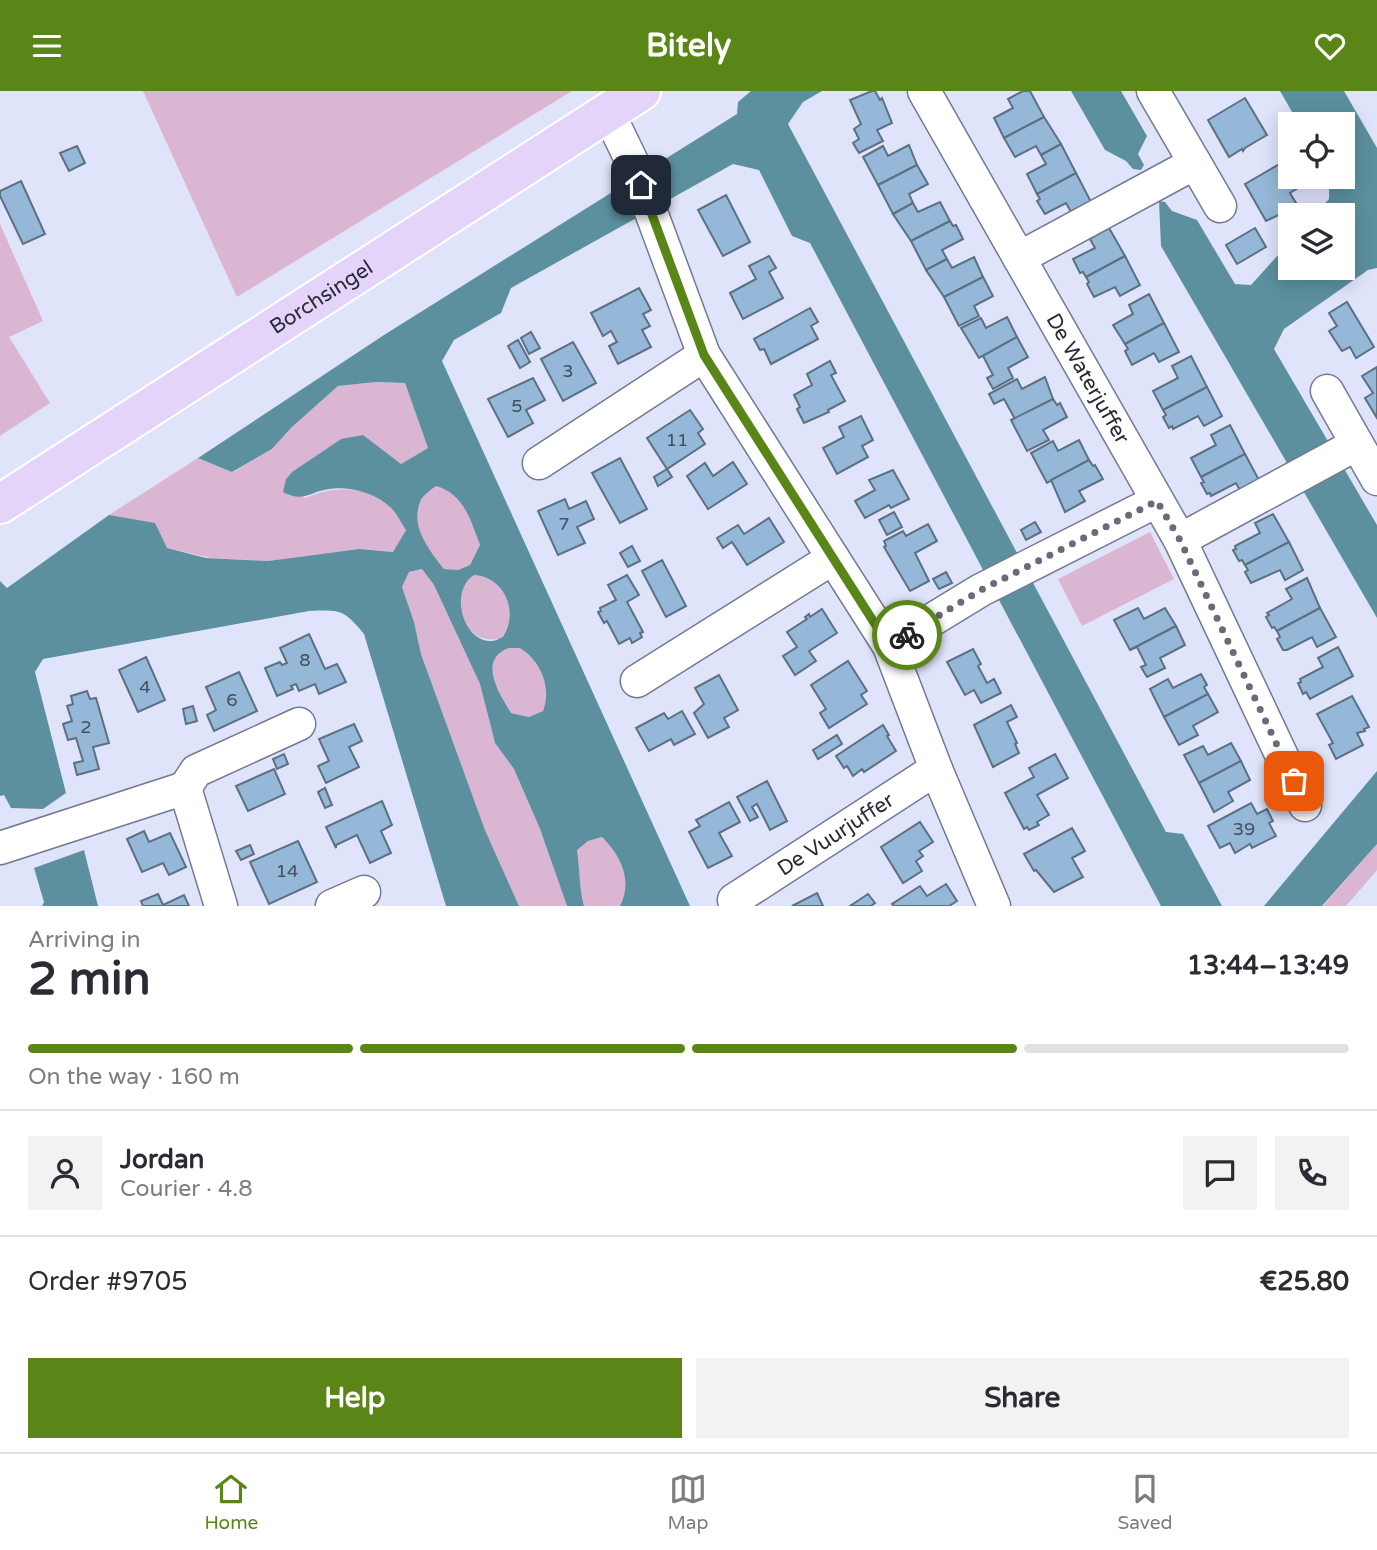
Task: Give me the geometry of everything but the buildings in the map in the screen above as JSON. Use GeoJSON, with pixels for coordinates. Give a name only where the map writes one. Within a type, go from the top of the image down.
{"type":"FeatureCollection","features":[{"type":"Feature","properties":{"kind":"main road","name":"Borchsingel"},"geometry":{"type":"LineString","coordinates":[[0,504],[641,91]]}},
{"type":"Feature","properties":{"kind":"street","name":"De Waterjuffer"},"geometry":{"type":"LineString","coordinates":[[924,91],[1180,540],[1305,805]]}},
{"type":"Feature","properties":{"kind":"street"},"geometry":{"type":"LineString","coordinates":[[1153,91],[1220,206]]}},
{"type":"Feature","properties":{"kind":"street"},"geometry":{"type":"LineString","coordinates":[[608,112],[634,166],[704,355],[889,646],[936,769],[994,906]]}},
{"type":"Feature","properties":{"kind":"street"},"geometry":{"type":"LineString","coordinates":[[1019,258],[1195,163]]}},
{"type":"Feature","properties":{"kind":"street"},"geometry":{"type":"LineString","coordinates":[[539,463],[704,355]]}},
{"type":"Feature","properties":{"kind":"street"},"geometry":{"type":"LineString","coordinates":[[1327,391],[1349,448],[1377,479]]}},
{"type":"Feature","properties":{"kind":"street"},"geometry":{"type":"LineString","coordinates":[[1180,540],[1349,448]]}},
{"type":"Feature","properties":{"kind":"street"},"geometry":{"type":"LineString","coordinates":[[889,646],[981,590],[1157,501]]}},
{"type":"Feature","properties":{"kind":"street"},"geometry":{"type":"LineString","coordinates":[[637,681],[833,558]]}},
{"type":"Feature","properties":{"kind":"street"},"geometry":{"type":"LineString","coordinates":[[0,848],[186,788],[196,771],[299,724]]}},
{"type":"Feature","properties":{"kind":"street","name":"De Vuurjuffer"},"geometry":{"type":"LineString","coordinates":[[734,900],[936,769]]}},
{"type":"Feature","properties":{"kind":"street"},"geometry":{"type":"LineString","coordinates":[[186,788],[221,906]]}},
{"type":"Feature","properties":{"kind":"street"},"geometry":{"type":"LineString","coordinates":[[332,906],[363,892]]}},
{"type":"Feature","properties":{"kind":"shaded area"},"geometry":{"type":"Polygon","coordinates":[[[143,91],[572,91],[237,297],[143,91]]]}},
{"type":"Feature","properties":{"kind":"shaded area"},"geometry":{"type":"Polygon","coordinates":[[[0,224],[43,321],[9,337],[50,403],[0,436],[0,224]]]}},
{"type":"Feature","properties":{"kind":"shaded area"},"geometry":{"type":"Polygon","coordinates":[[[376,382],[405,383],[428,448],[401,464],[383,451],[341,439],[292,472],[286,479],[305,498],[327,491],[349,489],[370,494],[380,500],[392,509],[406,530],[393,552],[359,549],[268,561],[211,558],[167,548],[109,515],[198,458],[233,472],[272,449],[292,427],[338,386],[376,382]]]}},
{"type":"Feature","properties":{"kind":"shaded area"},"geometry":{"type":"Polygon","coordinates":[[[436,486],[460,501],[480,545],[470,565],[458,570],[444,569],[427,547],[419,529],[417,511],[420,502],[436,486]]]}},
{"type":"Feature","properties":{"kind":"shaded area"},"geometry":{"type":"Polygon","coordinates":[[[1150,532],[1174,579],[1082,626],[1058,579],[1150,532]]]}},
{"type":"Feature","properties":{"kind":"shaded area"},"geometry":{"type":"Polygon","coordinates":[[[422,569],[434,585],[480,684],[495,743],[514,769],[540,829],[567,906],[519,906],[485,830],[421,654],[402,587],[409,572],[422,569]]]}},
{"type":"Feature","properties":{"kind":"shaded area"},"geometry":{"type":"Polygon","coordinates":[[[474,575],[494,582],[506,597],[510,617],[503,637],[490,639],[478,636],[469,629],[463,619],[461,595],[465,584],[474,575]]]}},
{"type":"Feature","properties":{"kind":"shaded area"},"geometry":{"type":"Polygon","coordinates":[[[509,648],[521,648],[528,653],[543,676],[546,693],[543,711],[529,717],[511,713],[493,677],[494,660],[499,653],[509,648]]]}},
{"type":"Feature","properties":{"kind":"shaded area"},"geometry":{"type":"Polygon","coordinates":[[[602,837],[615,852],[623,869],[624,897],[620,906],[584,906],[577,850],[588,841],[602,837]]]}},
{"type":"Feature","properties":{"kind":"shaded area"},"geometry":{"type":"Polygon","coordinates":[[[1377,844],[1377,870],[1346,906],[1323,906],[1377,844]]]}},
{"type":"Feature","properties":{"kind":"water"},"geometry":{"type":"Polygon","coordinates":[[[751,91],[822,91],[803,102],[788,124],[1166,832],[1183,834],[1222,906],[1161,906],[810,243],[792,236],[759,170],[733,164],[511,288],[501,313],[454,340],[442,361],[690,906],[620,906],[625,887],[623,869],[615,852],[602,837],[588,841],[577,850],[584,906],[567,906],[540,829],[514,769],[495,743],[480,684],[434,585],[422,569],[409,572],[402,587],[421,654],[485,830],[519,906],[446,906],[364,634],[346,615],[335,611],[309,611],[43,659],[35,672],[66,793],[43,809],[11,808],[4,795],[0,796],[0,581],[7,588],[109,515],[155,523],[167,548],[206,558],[268,561],[359,549],[393,552],[406,530],[392,509],[377,498],[345,489],[322,490],[302,497],[283,492],[286,479],[292,472],[341,439],[363,435],[401,464],[428,448],[405,383],[376,382],[338,386],[292,427],[272,449],[232,472],[198,458],[384,335],[737,114],[738,102],[751,91]],[[436,486],[420,502],[420,529],[444,569],[458,570],[470,565],[480,545],[460,501],[436,486]],[[474,575],[466,583],[461,604],[467,625],[482,639],[493,641],[503,637],[510,617],[506,597],[501,589],[485,577],[474,575]],[[509,648],[499,653],[492,669],[497,687],[511,713],[529,717],[543,711],[545,684],[534,660],[520,648],[509,648]]]}},
{"type":"Feature","properties":{"kind":"water"},"geometry":{"type":"Polygon","coordinates":[[[1071,91],[1121,91],[1147,136],[1138,154],[1144,165],[1141,170],[1133,169],[1126,161],[1105,150],[1071,91]]]}},
{"type":"Feature","properties":{"kind":"water"},"geometry":{"type":"Polygon","coordinates":[[[1280,91],[1344,91],[1377,148],[1377,268],[1368,270],[1355,279],[1355,203],[1325,203],[1329,199],[1329,189],[1355,189],[1355,112],[1292,112],[1280,91]]]}},
{"type":"Feature","properties":{"kind":"water"},"geometry":{"type":"Polygon","coordinates":[[[1159,201],[1165,202],[1172,211],[1197,220],[1235,284],[1251,285],[1278,255],[1278,280],[1354,280],[1284,329],[1274,349],[1377,525],[1377,618],[1161,246],[1159,201]]]}},
{"type":"Feature","properties":{"kind":"water"},"geometry":{"type":"Polygon","coordinates":[[[1377,771],[1377,844],[1322,906],[1264,906],[1377,771]]]}},
{"type":"Feature","properties":{"kind":"water"},"geometry":{"type":"Polygon","coordinates":[[[84,850],[98,906],[42,906],[44,902],[34,868],[84,850]]]}},
{"type":"Feature","properties":{"kind":"way so far"},"geometry":{"type":"LineString","coordinates":[[907,635],[981,590],[1157,501],[1180,540],[1294,781]]}},
{"type":"Feature","properties":{"kind":"route"},"geometry":{"type":"LineString","coordinates":[[641,185],[704,355],[889,646],[907,635]]}}]}
